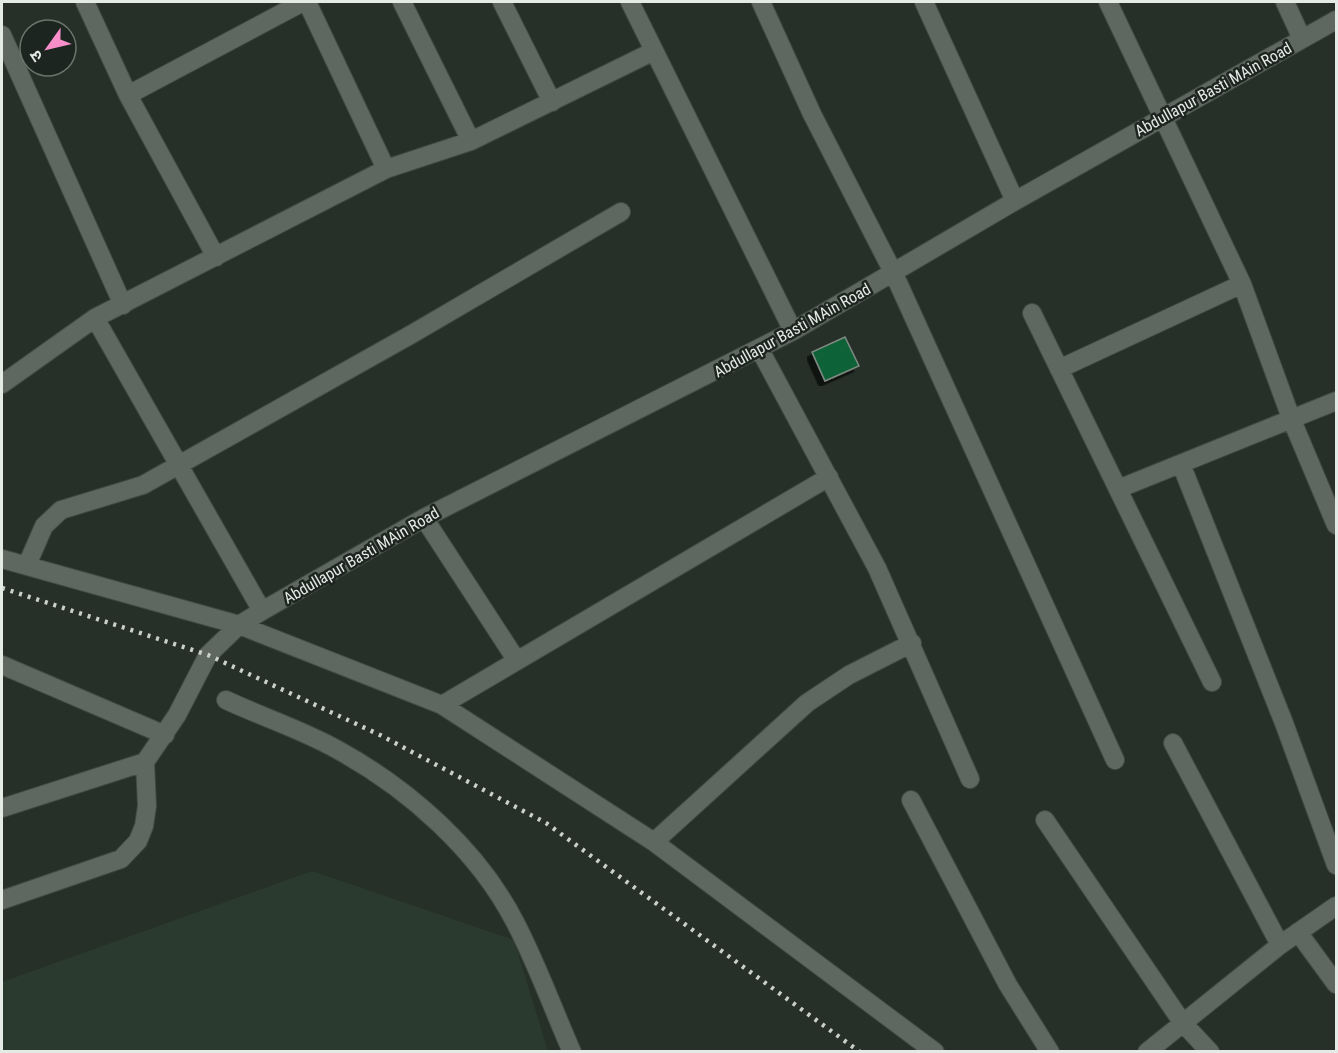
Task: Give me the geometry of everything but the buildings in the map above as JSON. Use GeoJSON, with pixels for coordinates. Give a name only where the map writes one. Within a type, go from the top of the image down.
{"type":"FeatureCollection","features":[{"type":"Feature","properties":{"kind":"street"},"geometry":{"type":"LineString","coordinates":[[88,2],[128,94],[216,257]]}},
{"type":"Feature","properties":{"kind":"street"},"geometry":{"type":"LineString","coordinates":[[128,94],[305,2],[386,169]]}},
{"type":"Feature","properties":{"kind":"street"},"geometry":{"type":"LineString","coordinates":[[402,2],[471,141]]}},
{"type":"Feature","properties":{"kind":"street"},"geometry":{"type":"LineString","coordinates":[[502,2],[552,102]]}},
{"type":"Feature","properties":{"kind":"street"},"geometry":{"type":"LineString","coordinates":[[630,2],[793,331]]}},
{"type":"Feature","properties":{"kind":"street"},"geometry":{"type":"LineString","coordinates":[[761,2],[812,114],[894,274],[1115,760]]}},
{"type":"Feature","properties":{"kind":"street"},"geometry":{"type":"LineString","coordinates":[[924,2],[1015,201]]}},
{"type":"Feature","properties":{"kind":"street"},"geometry":{"type":"LineString","coordinates":[[1108,2],[1242,284],[1292,418],[1336,525]]}},
{"type":"Feature","properties":{"kind":"street"},"geometry":{"type":"LineString","coordinates":[[1285,2],[1302,39]]}},
{"type":"Feature","properties":{"kind":"street","name":"Abdullapur Basti MAin Road"},"geometry":{"type":"LineString","coordinates":[[146,762],[165,735],[208,655],[239,625],[424,518],[760,350],[894,274],[1015,201],[1336,21]]}},
{"type":"Feature","properties":{"kind":"street"},"geometry":{"type":"LineString","coordinates":[[2,35],[123,305]]}},
{"type":"Feature","properties":{"kind":"street"},"geometry":{"type":"LineString","coordinates":[[2,384],[96,318],[386,169],[471,141],[654,51]]}},
{"type":"Feature","properties":{"kind":"street"},"geometry":{"type":"LineString","coordinates":[[27,565],[44,526],[61,510],[142,485],[621,212]]}},
{"type":"Feature","properties":{"kind":"street"},"geometry":{"type":"LineString","coordinates":[[1059,369],[1242,284]]}},
{"type":"Feature","properties":{"kind":"street"},"geometry":{"type":"LineString","coordinates":[[1032,313],[1212,682]]}},
{"type":"Feature","properties":{"kind":"street"},"geometry":{"type":"LineString","coordinates":[[96,318],[262,611]]}},
{"type":"Feature","properties":{"kind":"street"},"geometry":{"type":"LineString","coordinates":[[760,350],[877,568],[970,779]]}},
{"type":"Feature","properties":{"kind":"street"},"geometry":{"type":"LineString","coordinates":[[1118,489],[1336,401]]}},
{"type":"Feature","properties":{"kind":"street"},"geometry":{"type":"LineString","coordinates":[[1180,464],[1284,723],[1336,865]]}},
{"type":"Feature","properties":{"kind":"street"},"geometry":{"type":"LineString","coordinates":[[442,705],[829,477]]}},
{"type":"Feature","properties":{"kind":"street"},"geometry":{"type":"LineString","coordinates":[[424,518],[517,661]]}},
{"type":"Feature","properties":{"kind":"street"},"geometry":{"type":"LineString","coordinates":[[2,559],[239,625],[442,705],[654,842],[935,1052]]}},
{"type":"Feature","properties":{"kind":"street"},"geometry":{"type":"LineString","coordinates":[[654,842],[807,703],[849,675],[912,643]]}},
{"type":"Feature","properties":{"kind":"street"},"geometry":{"type":"LineString","coordinates":[[2,665],[165,735]]}},
{"type":"Feature","properties":{"kind":"street"},"geometry":{"type":"LineString","coordinates":[[225,700],[338,749],[396,788],[457,843],[489,879],[515,922],[572,1052]]}},
{"type":"Feature","properties":{"kind":"street"},"geometry":{"type":"LineString","coordinates":[[1173,743],[1280,945]]}},
{"type":"Feature","properties":{"kind":"street"},"geometry":{"type":"LineString","coordinates":[[2,808],[146,762],[147,806],[144,826],[138,841],[121,859],[2,900]]}},
{"type":"Feature","properties":{"kind":"street"},"geometry":{"type":"LineString","coordinates":[[911,800],[1008,985],[1050,1052]]}},
{"type":"Feature","properties":{"kind":"street"},"geometry":{"type":"LineString","coordinates":[[1045,820],[1182,1022],[1210,1052]]}},
{"type":"Feature","properties":{"kind":"street"},"geometry":{"type":"LineString","coordinates":[[1147,1052],[1280,945],[1336,906]]}},
{"type":"Feature","properties":{"kind":"street"},"geometry":{"type":"LineString","coordinates":[[1298,932],[1336,984]]}},
{"type":"Feature","properties":{"kind":"shaded area"},"geometry":{"type":"Polygon","coordinates":[[[312,871],[514,940],[548,1051],[2,1051],[2,982],[312,871]]]}},
{"type":"Feature","properties":{"kind":"railway"},"geometry":{"type":"LineString","coordinates":[[2,588],[208,655],[380,735],[546,823],[860,1052]]}}]}
